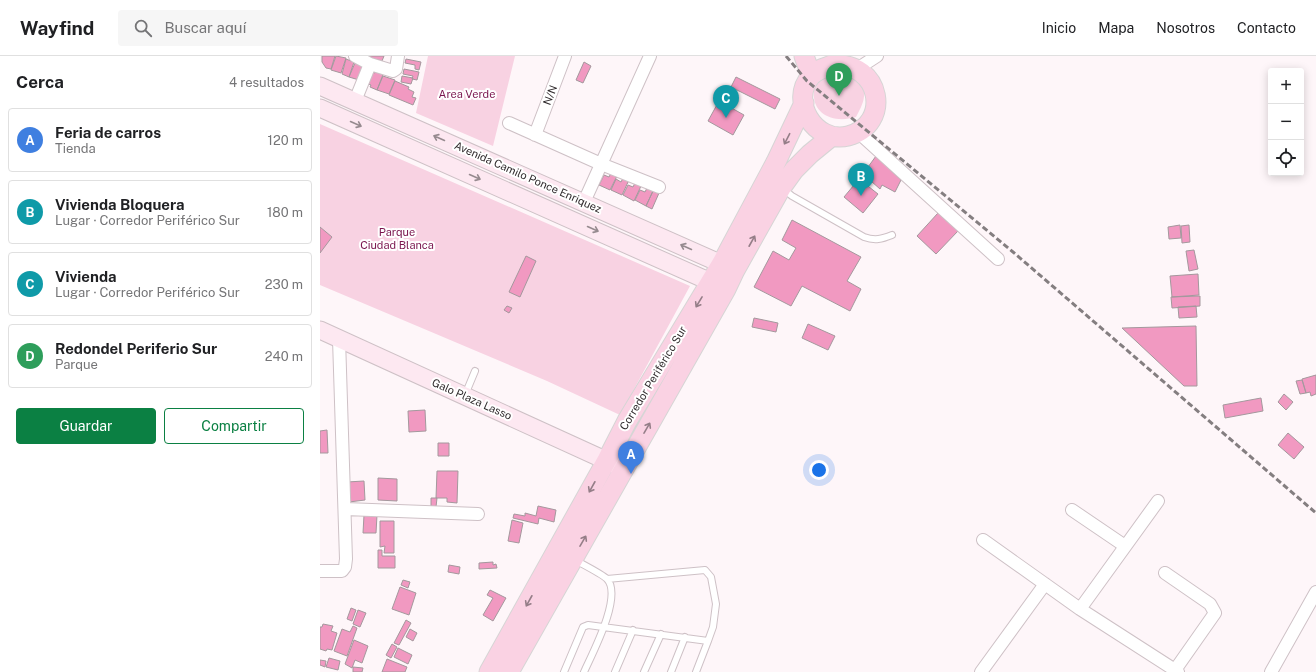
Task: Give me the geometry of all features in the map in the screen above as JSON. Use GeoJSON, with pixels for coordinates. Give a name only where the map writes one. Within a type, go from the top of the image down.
{"type":"FeatureCollection","features":[{"type":"Feature","properties":{"kind":"main road"},"geometry":{"type":"LineString","coordinates":[[804,56],[812,75]]}},
{"type":"Feature","properties":{"kind":"main road"},"geometry":{"type":"LineString","coordinates":[[850,64],[870,80],[874,87],[876,104],[874,112],[864,129],[847,136],[832,136],[818,130],[813,125],[805,112],[803,94],[807,81],[817,71],[832,65],[850,64]]}},
{"type":"Feature","properties":{"kind":"main road","name":"Avenida Camilo Ponce Enriquez"},"geometry":{"type":"LineString","coordinates":[[320,86],[729,266]]}},
{"type":"Feature","properties":{"kind":"main road","name":"Corredor Periférico Sur"},"geometry":{"type":"LineString","coordinates":[[729,266],[804,103]]}},
{"type":"Feature","properties":{"kind":"main road","name":"Avenida Camilo Ponce Enriquez"},"geometry":{"type":"LineString","coordinates":[[320,108],[718,285]]}},
{"type":"Feature","properties":{"kind":"main road","name":"Corredor Periférico Sur"},"geometry":{"type":"LineString","coordinates":[[509,672],[624,468],[729,266],[794,170],[810,154],[832,136]]}},
{"type":"Feature","properties":{"kind":"main road"},"geometry":{"type":"LineString","coordinates":[[622,242],[630,222]]}},
{"type":"Feature","properties":{"kind":"main road","name":"Corredor Periférico Sur"},"geometry":{"type":"LineString","coordinates":[[489,672],[607,460],[627,421],[718,285]]}},
{"type":"Feature","properties":{"kind":"main road","name":"Galo Plaza Lasso"},"geometry":{"type":"LineString","coordinates":[[320,330],[624,468]]}},
{"type":"Feature","properties":{"kind":"street"},"geometry":{"type":"LineString","coordinates":[[355,56],[370,64],[389,71],[396,69],[398,56]]}},
{"type":"Feature","properties":{"kind":"street","name":"N/N"},"geometry":{"type":"LineString","coordinates":[[535,134],[565,56]]}},
{"type":"Feature","properties":{"kind":"street"},"geometry":{"type":"LineString","coordinates":[[584,202],[650,56]]}},
{"type":"Feature","properties":{"kind":"street"},"geometry":{"type":"LineString","coordinates":[[850,64],[877,56]]}},
{"type":"Feature","properties":{"kind":"street"},"geometry":{"type":"LineString","coordinates":[[355,101],[370,64]]}},
{"type":"Feature","properties":{"kind":"street"},"geometry":{"type":"LineString","coordinates":[[509,123],[659,188]]}},
{"type":"Feature","properties":{"kind":"street"},"geometry":{"type":"LineString","coordinates":[[858,132],[998,259]]}},
{"type":"Feature","properties":{"kind":"street"},"geometry":{"type":"LineString","coordinates":[[320,571],[342,571],[345,567],[346,559],[339,339]]}},
{"type":"Feature","properties":{"kind":"street"},"geometry":{"type":"LineString","coordinates":[[1080,610],[1158,500]]}},
{"type":"Feature","properties":{"kind":"street"},"geometry":{"type":"LineString","coordinates":[[345,509],[478,514]]}},
{"type":"Feature","properties":{"kind":"street"},"geometry":{"type":"LineString","coordinates":[[1072,510],[1126,546]]}},
{"type":"Feature","properties":{"kind":"street"},"geometry":{"type":"LineString","coordinates":[[983,540],[1080,610],[1176,671],[1215,613],[1210,604],[1165,573]]}},
{"type":"Feature","properties":{"kind":"street"},"geometry":{"type":"LineString","coordinates":[[982,672],[1045,584]]}},
{"type":"Feature","properties":{"kind":"street"},"geometry":{"type":"LineString","coordinates":[[1271,672],[1316,592]]}},
{"type":"Feature","properties":{"kind":"lane"},"geometry":{"type":"LineString","coordinates":[[781,188],[792,196],[871,240],[880,240],[892,235]]}},
{"type":"Feature","properties":{"kind":"lane"},"geometry":{"type":"LineString","coordinates":[[465,395],[475,371]]}},
{"type":"Feature","properties":{"kind":"lane"},"geometry":{"type":"LineString","coordinates":[[573,559],[607,579],[705,570],[711,577],[716,604],[713,627],[696,672]]}},
{"type":"Feature","properties":{"kind":"lane"},"geometry":{"type":"LineString","coordinates":[[584,672],[604,627],[610,606],[611,589],[607,579]]}},
{"type":"Feature","properties":{"kind":"lane"},"geometry":{"type":"LineString","coordinates":[[564,672],[582,627],[588,625],[708,641]]}},
{"type":"Feature","properties":{"kind":"lane"},"geometry":{"type":"LineString","coordinates":[[615,672],[632,630]]}},
{"type":"Feature","properties":{"kind":"lane"},"geometry":{"type":"LineString","coordinates":[[644,672],[660,634]]}},
{"type":"Feature","properties":{"kind":"lane"},"geometry":{"type":"LineString","coordinates":[[671,672],[685,637]]}},
{"type":"Feature","properties":{"kind":"green space","name":"Area Verde"},"geometry":{"type":"Polygon","coordinates":[[[428,56],[515,56],[493,146],[416,113],[428,56]]]}},
{"type":"Feature","properties":{"kind":"green space"},"geometry":{"type":"Polygon","coordinates":[[[842,70],[863,84],[864,93],[863,101],[856,117],[837,119],[822,113],[817,107],[814,100],[814,91],[817,80],[842,70]]]}},
{"type":"Feature","properties":{"kind":"green space","name":"Parque Ciudad Blanca"},"geometry":{"type":"Polygon","coordinates":[[[320,124],[690,286],[620,415],[547,381],[320,285],[320,124]]]}},
{"type":"Feature","properties":{"kind":"building"},"geometry":{"type":"Polygon","coordinates":[[[322,56],[335,56],[331,69],[326,68],[322,62],[322,56]]]}},
{"type":"Feature","properties":{"kind":"building"},"geometry":{"type":"Polygon","coordinates":[[[336,56],[346,58],[341,73],[331,70],[336,56]]]}},
{"type":"Feature","properties":{"kind":"building"},"geometry":{"type":"Polygon","coordinates":[[[370,56],[384,56],[382,61],[370,58],[370,56]]]}},
{"type":"Feature","properties":{"kind":"building"},"geometry":{"type":"Polygon","coordinates":[[[346,59],[354,62],[349,77],[342,74],[346,59]]]}},
{"type":"Feature","properties":{"kind":"building"},"geometry":{"type":"Polygon","coordinates":[[[406,59],[421,62],[419,70],[415,69],[415,65],[405,63],[406,59]]]}},
{"type":"Feature","properties":{"kind":"building"},"geometry":{"type":"Polygon","coordinates":[[[584,62],[591,66],[583,83],[576,80],[584,62]]]}},
{"type":"Feature","properties":{"kind":"building"},"geometry":{"type":"Polygon","coordinates":[[[355,63],[364,66],[359,80],[349,77],[355,63]]]}},
{"type":"Feature","properties":{"kind":"building"},"geometry":{"type":"Polygon","coordinates":[[[377,69],[384,72],[377,90],[370,87],[371,85],[366,83],[370,71],[375,73],[377,69]]]}},
{"type":"Feature","properties":{"kind":"building"},"geometry":{"type":"Polygon","coordinates":[[[404,69],[419,72],[417,80],[412,79],[413,76],[403,74],[404,69]]]}},
{"type":"Feature","properties":{"kind":"building"},"geometry":{"type":"Polygon","coordinates":[[[383,76],[395,80],[389,94],[377,90],[383,76]]]}},
{"type":"Feature","properties":{"kind":"building"},"geometry":{"type":"Polygon","coordinates":[[[402,76],[413,78],[411,84],[401,82],[402,76]]]}},
{"type":"Feature","properties":{"kind":"building"},"geometry":{"type":"Polygon","coordinates":[[[736,77],[780,99],[775,109],[731,87],[736,77]]]}},
{"type":"Feature","properties":{"kind":"building"},"geometry":{"type":"Polygon","coordinates":[[[395,81],[409,87],[408,89],[414,92],[412,97],[416,98],[413,105],[389,95],[395,81]]]}},
{"type":"Feature","properties":{"kind":"building"},"geometry":{"type":"Polygon","coordinates":[[[719,101],[744,115],[733,135],[708,121],[719,101]]]}},
{"type":"Feature","properties":{"kind":"building"},"geometry":{"type":"Polygon","coordinates":[[[876,156],[901,180],[895,192],[882,185],[880,189],[863,174],[876,156]]]}},
{"type":"Feature","properties":{"kind":"building"},"geometry":{"type":"Polygon","coordinates":[[[611,173],[617,176],[610,190],[599,185],[604,175],[609,177],[611,173]]]}},
{"type":"Feature","properties":{"kind":"building"},"geometry":{"type":"Polygon","coordinates":[[[623,178],[629,180],[622,195],[611,190],[616,179],[621,182],[623,178]]]}},
{"type":"Feature","properties":{"kind":"building"},"geometry":{"type":"Polygon","coordinates":[[[859,179],[878,194],[863,213],[844,197],[859,179]]]}},
{"type":"Feature","properties":{"kind":"building"},"geometry":{"type":"Polygon","coordinates":[[[635,183],[641,186],[634,201],[623,195],[628,185],[633,187],[635,183]]]}},
{"type":"Feature","properties":{"kind":"building"},"geometry":{"type":"Polygon","coordinates":[[[647,188],[653,191],[646,206],[635,200],[640,190],[645,192],[647,188]]]}},
{"type":"Feature","properties":{"kind":"building"},"geometry":{"type":"Polygon","coordinates":[[[653,191],[659,193],[652,209],[646,206],[653,191]]]}},
{"type":"Feature","properties":{"kind":"building"},"geometry":{"type":"Polygon","coordinates":[[[938,213],[958,231],[936,254],[917,236],[938,213]]]}},
{"type":"Feature","properties":{"kind":"building"},"geometry":{"type":"Polygon","coordinates":[[[792,220],[861,257],[847,281],[861,289],[850,311],[802,286],[791,306],[754,287],[773,251],[789,260],[796,248],[782,240],[792,220]]]}},
{"type":"Feature","properties":{"kind":"building"},"geometry":{"type":"Polygon","coordinates":[[[1180,225],[1181,238],[1169,239],[1168,227],[1180,225]]]}},
{"type":"Feature","properties":{"kind":"building"},"geometry":{"type":"Polygon","coordinates":[[[1189,225],[1190,242],[1182,243],[1181,226],[1189,225]]]}},
{"type":"Feature","properties":{"kind":"building"},"geometry":{"type":"Polygon","coordinates":[[[320,227],[332,237],[320,253],[320,227]]]}},
{"type":"Feature","properties":{"kind":"building"},"geometry":{"type":"Polygon","coordinates":[[[1194,250],[1198,269],[1189,271],[1186,251],[1194,250]]]}},
{"type":"Feature","properties":{"kind":"building"},"geometry":{"type":"Polygon","coordinates":[[[526,256],[536,261],[520,297],[509,292],[526,256]]]}},
{"type":"Feature","properties":{"kind":"building"},"geometry":{"type":"Polygon","coordinates":[[[1198,274],[1199,295],[1172,297],[1170,276],[1198,274]]]}},
{"type":"Feature","properties":{"kind":"building"},"geometry":{"type":"Polygon","coordinates":[[[1200,296],[1200,306],[1172,308],[1171,297],[1200,296]]]}},
{"type":"Feature","properties":{"kind":"building"},"geometry":{"type":"Polygon","coordinates":[[[507,306],[512,308],[509,313],[504,310],[507,306]]]}},
{"type":"Feature","properties":{"kind":"building"},"geometry":{"type":"Polygon","coordinates":[[[1196,306],[1197,317],[1179,318],[1178,307],[1196,306]]]}},
{"type":"Feature","properties":{"kind":"building"},"geometry":{"type":"Polygon","coordinates":[[[754,318],[778,323],[776,332],[752,327],[754,318]]]}},
{"type":"Feature","properties":{"kind":"building"},"geometry":{"type":"Polygon","coordinates":[[[808,324],[835,336],[828,350],[802,338],[808,324]]]}},
{"type":"Feature","properties":{"kind":"building"},"geometry":{"type":"Polygon","coordinates":[[[1196,326],[1197,386],[1184,386],[1122,328],[1196,326]]]}},
{"type":"Feature","properties":{"kind":"building"},"geometry":{"type":"Polygon","coordinates":[[[1316,375],[1316,394],[1311,396],[1310,392],[1306,393],[1302,379],[1316,375]]]}},
{"type":"Feature","properties":{"kind":"building"},"geometry":{"type":"Polygon","coordinates":[[[1302,380],[1306,393],[1300,394],[1296,381],[1302,380]]]}},
{"type":"Feature","properties":{"kind":"building"},"geometry":{"type":"Polygon","coordinates":[[[1284,394],[1293,402],[1286,410],[1278,402],[1284,394]]]}},
{"type":"Feature","properties":{"kind":"building"},"geometry":{"type":"Polygon","coordinates":[[[1261,398],[1263,411],[1225,418],[1223,405],[1261,398]]]}},
{"type":"Feature","properties":{"kind":"building"},"geometry":{"type":"Polygon","coordinates":[[[425,410],[426,431],[409,432],[408,411],[425,410]]]}},
{"type":"Feature","properties":{"kind":"building"},"geometry":{"type":"Polygon","coordinates":[[[327,430],[328,453],[320,453],[320,431],[327,430]]]}},
{"type":"Feature","properties":{"kind":"building"},"geometry":{"type":"Polygon","coordinates":[[[1288,433],[1304,447],[1294,459],[1278,445],[1288,433]]]}},
{"type":"Feature","properties":{"kind":"building"},"geometry":{"type":"Polygon","coordinates":[[[438,443],[449,443],[449,456],[438,456],[438,443]]]}},
{"type":"Feature","properties":{"kind":"building"},"geometry":{"type":"Polygon","coordinates":[[[437,471],[458,471],[457,503],[447,502],[447,498],[436,498],[437,471]]]}},
{"type":"Feature","properties":{"kind":"building"},"geometry":{"type":"Polygon","coordinates":[[[378,478],[397,479],[397,501],[378,500],[378,478]]]}},
{"type":"Feature","properties":{"kind":"building"},"geometry":{"type":"Polygon","coordinates":[[[364,481],[365,500],[349,502],[347,482],[364,481]]]}},
{"type":"Feature","properties":{"kind":"building"},"geometry":{"type":"Polygon","coordinates":[[[431,498],[437,498],[436,507],[431,507],[431,498]]]}},
{"type":"Feature","properties":{"kind":"building"},"geometry":{"type":"Polygon","coordinates":[[[538,506],[556,510],[554,522],[539,518],[538,524],[513,518],[514,514],[525,516],[525,513],[536,516],[538,506]]]}},
{"type":"Feature","properties":{"kind":"building"},"geometry":{"type":"Polygon","coordinates":[[[364,515],[377,515],[376,533],[363,533],[364,515]]]}},
{"type":"Feature","properties":{"kind":"building"},"geometry":{"type":"Polygon","coordinates":[[[512,520],[523,523],[519,543],[508,541],[512,520]]]}},
{"type":"Feature","properties":{"kind":"building"},"geometry":{"type":"Polygon","coordinates":[[[380,521],[394,521],[394,553],[384,553],[385,546],[380,547],[380,521]]]}},
{"type":"Feature","properties":{"kind":"building"},"geometry":{"type":"Polygon","coordinates":[[[378,550],[382,550],[382,556],[395,556],[395,568],[378,568],[378,550]]]}},
{"type":"Feature","properties":{"kind":"building"},"geometry":{"type":"Polygon","coordinates":[[[493,562],[493,565],[496,564],[497,568],[479,569],[479,563],[493,562]]]}},
{"type":"Feature","properties":{"kind":"building"},"geometry":{"type":"Polygon","coordinates":[[[449,565],[460,567],[459,574],[448,572],[449,565]]]}},
{"type":"Feature","properties":{"kind":"building"},"geometry":{"type":"Polygon","coordinates":[[[403,580],[410,582],[408,588],[401,585],[403,580]]]}},
{"type":"Feature","properties":{"kind":"building"},"geometry":{"type":"Polygon","coordinates":[[[400,587],[416,593],[409,615],[392,609],[400,587]]]}},
{"type":"Feature","properties":{"kind":"building"},"geometry":{"type":"Polygon","coordinates":[[[490,590],[506,598],[493,621],[483,615],[493,598],[487,595],[490,590]]]}},
{"type":"Feature","properties":{"kind":"building"},"geometry":{"type":"Polygon","coordinates":[[[351,608],[356,610],[352,621],[347,619],[351,608]]]}},
{"type":"Feature","properties":{"kind":"building"},"geometry":{"type":"Polygon","coordinates":[[[358,610],[366,613],[360,627],[353,624],[358,610]]]}},
{"type":"Feature","properties":{"kind":"building"},"geometry":{"type":"Polygon","coordinates":[[[406,620],[411,623],[399,645],[394,643],[406,620]]]}},
{"type":"Feature","properties":{"kind":"building"},"geometry":{"type":"Polygon","coordinates":[[[323,624],[333,626],[331,631],[337,633],[332,650],[327,649],[326,651],[320,649],[320,627],[322,627],[323,624]]]}},
{"type":"Feature","properties":{"kind":"building"},"geometry":{"type":"Polygon","coordinates":[[[353,626],[357,628],[347,656],[334,651],[342,629],[350,632],[353,626]]]}},
{"type":"Feature","properties":{"kind":"building"},"geometry":{"type":"Polygon","coordinates":[[[410,629],[417,633],[413,641],[406,637],[410,629]]]}},
{"type":"Feature","properties":{"kind":"building"},"geometry":{"type":"Polygon","coordinates":[[[354,640],[368,646],[362,663],[355,660],[352,668],[345,664],[354,640]]]}},
{"type":"Feature","properties":{"kind":"building"},"geometry":{"type":"Polygon","coordinates":[[[392,644],[397,647],[391,658],[386,655],[392,644]]]}},
{"type":"Feature","properties":{"kind":"building"},"geometry":{"type":"Polygon","coordinates":[[[398,648],[412,655],[408,664],[394,657],[398,648]]]}},
{"type":"Feature","properties":{"kind":"building"},"geometry":{"type":"Polygon","coordinates":[[[329,658],[340,661],[338,670],[326,667],[329,658]]]}},
{"type":"Feature","properties":{"kind":"building"},"geometry":{"type":"Polygon","coordinates":[[[387,659],[407,667],[405,672],[382,672],[387,659]]]}},
{"type":"Feature","properties":{"kind":"building"},"geometry":{"type":"Polygon","coordinates":[[[320,660],[326,661],[325,667],[320,665],[320,660]]]}},
{"type":"Feature","properties":{"kind":"building"},"geometry":{"type":"Polygon","coordinates":[[[353,667],[363,668],[362,672],[353,672],[353,667]]]}},
{"type":"Feature","properties":{"kind":"railway"},"geometry":{"type":"LineString","coordinates":[[786,56],[807,81],[1013,252],[1316,513]]}},
{"type":"Feature","properties":{"kind":"place","name":"Redondel Periferio Sur"},"geometry":{"type":"Point","coordinates":[839,96]}},
{"type":"Feature","properties":{"kind":"place","name":"Vivienda"},"geometry":{"type":"Point","coordinates":[726,118]}},
{"type":"Feature","properties":{"kind":"place","name":"Vivienda Bloquera"},"geometry":{"type":"Point","coordinates":[861,196]}},
{"type":"Feature","properties":{"kind":"place","name":"Feria de carros"},"geometry":{"type":"Point","coordinates":[631,474]}}]}
